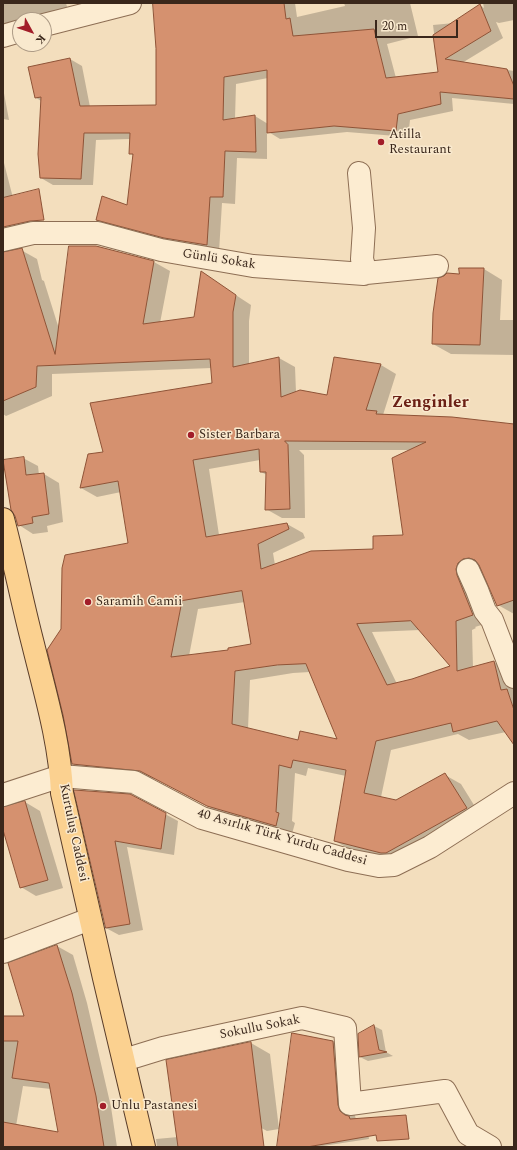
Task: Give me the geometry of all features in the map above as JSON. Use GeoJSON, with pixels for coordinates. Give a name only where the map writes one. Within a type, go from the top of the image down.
{"type":"FeatureCollection","features":[{"type":"Feature","properties":{"kind":"main road","name":"Kurtuluş Caddesi"},"geometry":{"type":"LineString","coordinates":[[3,522],[52,716],[62,793],[144,1147]]}},
{"type":"Feature","properties":{"kind":"street"},"geometry":{"type":"LineString","coordinates":[[52,23],[130,3]]}},
{"type":"Feature","properties":{"kind":"street"},"geometry":{"type":"LineString","coordinates":[[359,173],[364,228],[362,259],[366,273]]}},
{"type":"Feature","properties":{"kind":"street","name":"Günlü Sokak"},"geometry":{"type":"LineString","coordinates":[[3,240],[33,233],[98,233],[161,250],[253,266],[364,274],[437,266]]}},
{"type":"Feature","properties":{"kind":"street"},"geometry":{"type":"LineString","coordinates":[[468,570],[485,610],[492,620],[514,677]]}},
{"type":"Feature","properties":{"kind":"street"},"geometry":{"type":"LineString","coordinates":[[3,795],[61,776]]}},
{"type":"Feature","properties":{"kind":"street","name":"40 Asırlık Türk Yurdu Caddesi"},"geometry":{"type":"LineString","coordinates":[[61,776],[134,782],[202,818],[348,860],[379,866],[394,865],[430,847],[514,793]]}},
{"type":"Feature","properties":{"kind":"street"},"geometry":{"type":"LineString","coordinates":[[3,952],[90,919]]}},
{"type":"Feature","properties":{"kind":"street","name":"Sokullu Sokak"},"geometry":{"type":"LineString","coordinates":[[124,1060],[163,1048],[302,1018],[345,1028],[350,1104],[445,1091],[468,1134],[490,1147]]}},
{"type":"Feature","properties":{"kind":"building"},"geometry":{"type":"Polygon","coordinates":[[[153,3],[284,3],[286,19],[290,18],[293,36],[374,29],[386,78],[438,72],[433,35],[480,4],[491,31],[445,59],[507,69],[514,86],[514,99],[440,92],[441,104],[398,114],[396,131],[334,126],[267,133],[267,70],[224,77],[223,120],[255,115],[256,152],[225,151],[223,197],[210,197],[207,245],[164,238],[96,220],[102,196],[127,205],[133,154],[129,154],[130,133],[84,133],[81,179],[40,178],[38,154],[41,97],[35,98],[28,67],[70,58],[80,106],[156,105],[156,49],[153,3]]]}},
{"type":"Feature","properties":{"kind":"building"},"geometry":{"type":"Polygon","coordinates":[[[39,189],[44,220],[30,221],[3,227],[3,198],[39,189]]]}},
{"type":"Feature","properties":{"kind":"building"},"geometry":{"type":"Polygon","coordinates":[[[69,246],[96,246],[154,261],[143,324],[194,317],[201,271],[236,295],[233,312],[233,367],[279,357],[281,397],[300,390],[327,395],[334,357],[381,364],[366,410],[377,411],[376,414],[452,417],[514,424],[514,600],[497,606],[479,565],[475,560],[469,558],[463,559],[458,563],[456,569],[457,575],[473,615],[456,621],[457,671],[494,661],[501,690],[507,689],[514,710],[514,745],[497,721],[453,732],[451,723],[376,741],[364,793],[396,800],[445,773],[467,808],[386,853],[381,853],[334,841],[346,770],[293,760],[291,768],[279,765],[276,812],[279,813],[276,826],[207,806],[140,771],[72,764],[63,715],[47,650],[61,629],[62,568],[65,555],[128,543],[118,481],[80,488],[88,454],[103,452],[90,403],[212,383],[210,359],[37,366],[36,387],[3,401],[3,252],[22,248],[55,354],[69,246]],[[285,441],[288,445],[290,509],[265,510],[266,472],[260,472],[259,449],[193,460],[206,537],[287,523],[289,529],[258,544],[261,569],[311,551],[373,549],[373,536],[403,535],[392,458],[426,442],[285,441]],[[242,591],[182,601],[171,657],[228,650],[228,648],[251,644],[242,591]],[[411,621],[357,624],[387,685],[412,679],[450,666],[411,621]],[[306,664],[277,665],[235,671],[232,724],[298,740],[300,731],[337,739],[306,664]]]}},
{"type":"Feature","properties":{"kind":"building"},"geometry":{"type":"Polygon","coordinates":[[[459,268],[484,268],[480,345],[432,344],[433,313],[438,278],[447,273],[459,274],[459,268]]]}},
{"type":"Feature","properties":{"kind":"building"},"geometry":{"type":"Polygon","coordinates":[[[24,457],[26,475],[44,473],[49,514],[32,517],[33,523],[18,526],[15,516],[11,510],[3,460],[24,457]]]}},
{"type":"Feature","properties":{"kind":"building"},"geometry":{"type":"Polygon","coordinates":[[[74,790],[130,794],[166,813],[161,849],[115,841],[130,924],[106,928],[74,790]]]}},
{"type":"Feature","properties":{"kind":"building"},"geometry":{"type":"Polygon","coordinates":[[[25,801],[48,880],[20,888],[3,830],[3,807],[25,801]]]}},
{"type":"Feature","properties":{"kind":"building"},"geometry":{"type":"Polygon","coordinates":[[[57,945],[72,993],[96,1096],[104,1147],[3,1147],[3,1122],[58,1132],[49,1083],[12,1078],[18,1041],[3,1041],[3,1016],[24,1016],[8,963],[57,945]]]}},
{"type":"Feature","properties":{"kind":"building"},"geometry":{"type":"Polygon","coordinates":[[[374,1025],[379,1050],[387,1052],[359,1057],[358,1034],[374,1025]]]}},
{"type":"Feature","properties":{"kind":"building"},"geometry":{"type":"Polygon","coordinates":[[[292,1033],[333,1041],[338,1105],[340,1111],[349,1116],[350,1119],[406,1115],[409,1139],[377,1141],[376,1135],[307,1147],[277,1147],[292,1033]]]}},
{"type":"Feature","properties":{"kind":"building"},"geometry":{"type":"Polygon","coordinates":[[[251,1042],[264,1147],[178,1147],[166,1060],[251,1042]]]}},
{"type":"Feature","properties":{"kind":"place","name":"Atilla Restaurant"},"geometry":{"type":"Point","coordinates":[381,142]}},
{"type":"Feature","properties":{"kind":"place","name":"Sister Barbara"},"geometry":{"type":"Point","coordinates":[191,435]}},
{"type":"Feature","properties":{"kind":"place","name":"Saramih Camii"},"geometry":{"type":"Point","coordinates":[88,602]}},
{"type":"Feature","properties":{"kind":"place","name":"Unlu Pastanesi"},"geometry":{"type":"Point","coordinates":[103,1106]}},
{"type":"Feature","properties":{"kind":"district","name":"Zenginler"},"geometry":{"type":"Point","coordinates":[430,404]}}]}
